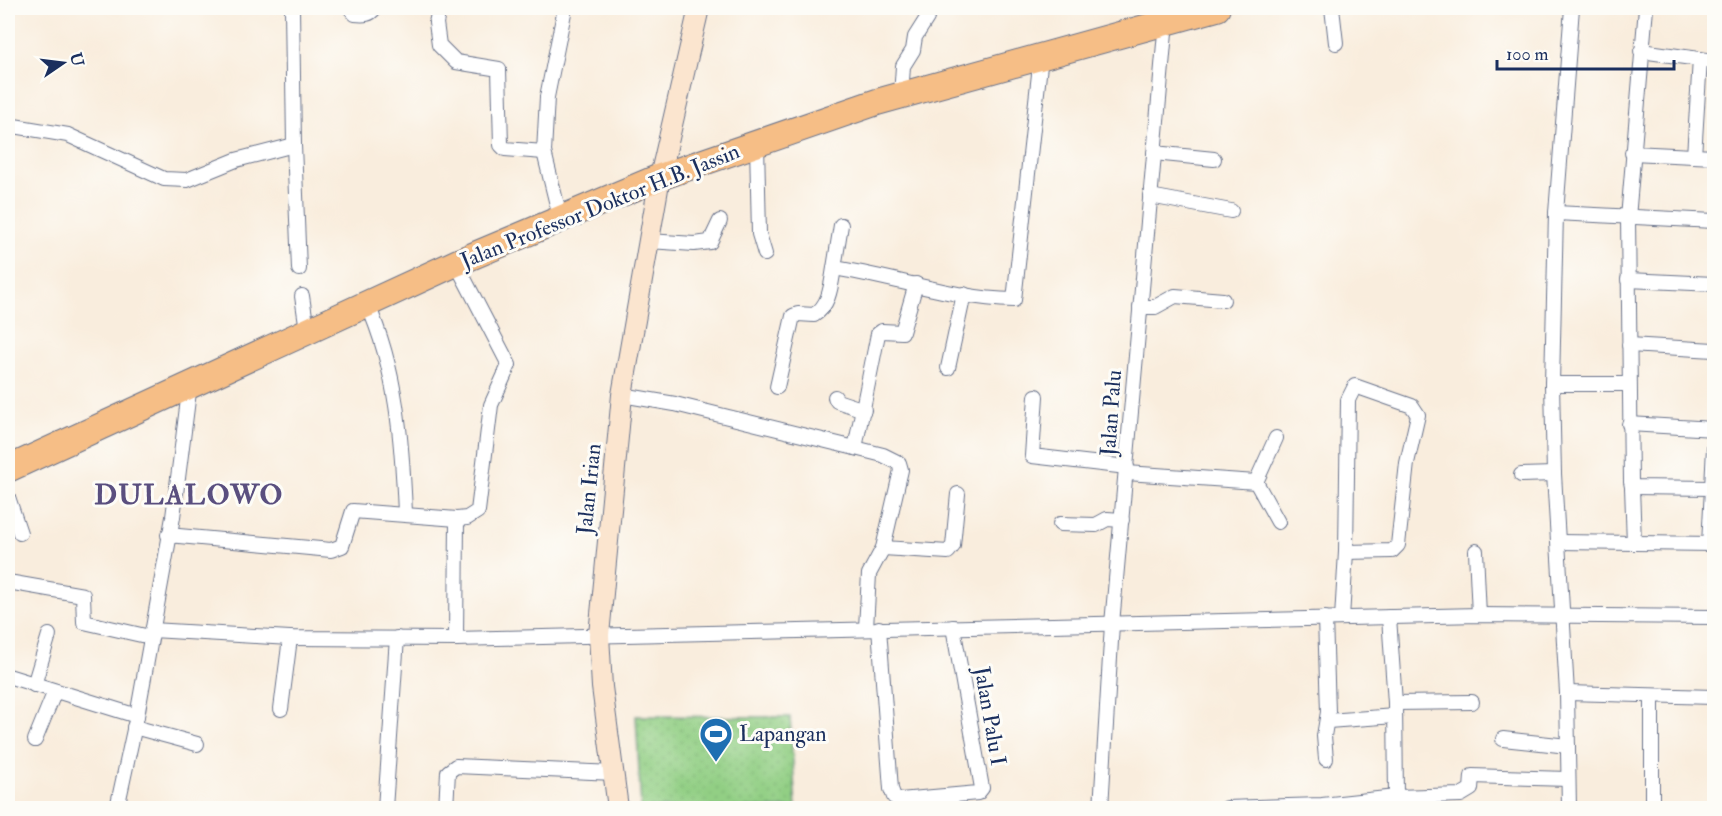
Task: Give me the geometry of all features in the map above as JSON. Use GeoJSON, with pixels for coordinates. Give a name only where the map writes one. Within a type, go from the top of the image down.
{"type":"FeatureCollection","features":[{"type":"Feature","properties":{"kind":"highway","name":"Jalan Professor Doktor H.B. Jassin"},"geometry":{"type":"LineString","coordinates":[[8,469],[456,263],[560,217],[660,177],[901,96],[1217,8]]}},
{"type":"Feature","properties":{"kind":"street"},"geometry":{"type":"LineString","coordinates":[[292,8],[299,269]]}},
{"type":"Feature","properties":{"kind":"street"},"geometry":{"type":"LineString","coordinates":[[350,8],[355,14],[362,15],[369,14],[375,8]]}},
{"type":"Feature","properties":{"kind":"street"},"geometry":{"type":"LineString","coordinates":[[444,8],[438,14],[436,23],[439,45],[456,62],[499,69],[501,145],[506,149],[544,152]]}},
{"type":"Feature","properties":{"kind":"street"},"geometry":{"type":"LineString","coordinates":[[560,217],[544,152],[547,97],[565,8]]}},
{"type":"Feature","properties":{"kind":"street","name":"Jalan Irian"},"geometry":{"type":"LineString","coordinates":[[618,808],[602,687],[599,635],[622,395],[660,177],[699,8]]}},
{"type":"Feature","properties":{"kind":"street"},"geometry":{"type":"LineString","coordinates":[[901,96],[903,66],[914,50],[915,37],[927,18],[928,8]]}},
{"type":"Feature","properties":{"kind":"street"},"geometry":{"type":"LineString","coordinates":[[1332,8],[1336,43]]}},
{"type":"Feature","properties":{"kind":"street"},"geometry":{"type":"LineString","coordinates":[[1569,808],[1567,693],[1554,474],[1552,384],[1556,213],[1572,8]]}},
{"type":"Feature","properties":{"kind":"street"},"geometry":{"type":"LineString","coordinates":[[1634,543],[1629,424],[1628,218],[1646,8]]}},
{"type":"Feature","properties":{"kind":"street","name":"Jalan Palu"},"geometry":{"type":"LineString","coordinates":[[1101,808],[1112,624],[1166,21]]}},
{"type":"Feature","properties":{"kind":"street"},"geometry":{"type":"LineString","coordinates":[[1641,51],[1714,60]]}},
{"type":"Feature","properties":{"kind":"street"},"geometry":{"type":"LineString","coordinates":[[834,268],[988,300],[1014,300],[1041,56]]}},
{"type":"Feature","properties":{"kind":"street"},"geometry":{"type":"LineString","coordinates":[[1694,156],[1700,59]]}},
{"type":"Feature","properties":{"kind":"street"},"geometry":{"type":"LineString","coordinates":[[8,125],[68,135],[164,179],[176,181],[187,180],[252,155],[294,145]]}},
{"type":"Feature","properties":{"kind":"street"},"geometry":{"type":"LineString","coordinates":[[757,144],[759,234],[765,254]]}},
{"type":"Feature","properties":{"kind":"street"},"geometry":{"type":"LineString","coordinates":[[1154,153],[1214,159]]}},
{"type":"Feature","properties":{"kind":"street"},"geometry":{"type":"LineString","coordinates":[[1632,153],[1714,157]]}},
{"type":"Feature","properties":{"kind":"street"},"geometry":{"type":"LineString","coordinates":[[1150,196],[1231,211]]}},
{"type":"Feature","properties":{"kind":"street"},"geometry":{"type":"LineString","coordinates":[[1556,213],[1714,221]]}},
{"type":"Feature","properties":{"kind":"street"},"geometry":{"type":"LineString","coordinates":[[649,241],[694,244],[710,242],[720,221]]}},
{"type":"Feature","properties":{"kind":"street"},"geometry":{"type":"LineString","coordinates":[[777,387],[794,316],[814,315],[828,300],[841,225]]}},
{"type":"Feature","properties":{"kind":"street"},"geometry":{"type":"LineString","coordinates":[[168,536],[332,550],[342,546],[353,510],[457,519],[467,518],[478,511],[491,405],[509,365],[456,263]]}},
{"type":"Feature","properties":{"kind":"street"},"geometry":{"type":"LineString","coordinates":[[1628,280],[1714,284]]}},
{"type":"Feature","properties":{"kind":"street"},"geometry":{"type":"LineString","coordinates":[[855,448],[878,334],[882,331],[902,332],[916,284]]}},
{"type":"Feature","properties":{"kind":"street"},"geometry":{"type":"LineString","coordinates":[[948,368],[964,294]]}},
{"type":"Feature","properties":{"kind":"street"},"geometry":{"type":"LineString","coordinates":[[302,296],[307,330]]}},
{"type":"Feature","properties":{"kind":"street"},"geometry":{"type":"LineString","coordinates":[[1140,307],[1155,307],[1175,296],[1223,300]]}},
{"type":"Feature","properties":{"kind":"street"},"geometry":{"type":"LineString","coordinates":[[367,303],[375,321],[394,388],[402,447],[405,513]]}},
{"type":"Feature","properties":{"kind":"street"},"geometry":{"type":"LineString","coordinates":[[1629,345],[1714,351]]}},
{"type":"Feature","properties":{"kind":"street"},"geometry":{"type":"LineString","coordinates":[[117,808],[136,722],[183,451],[190,384]]}},
{"type":"Feature","properties":{"kind":"street"},"geometry":{"type":"LineString","coordinates":[[1552,384],[1629,384]]}},
{"type":"Feature","properties":{"kind":"street"},"geometry":{"type":"LineString","coordinates":[[1342,618],[1346,552],[1348,400],[1355,386],[1412,406],[1418,415],[1407,463],[1398,545],[1392,551],[1385,552],[1346,552]]}},
{"type":"Feature","properties":{"kind":"street"},"geometry":{"type":"LineString","coordinates":[[622,395],[675,404],[855,448],[895,460],[901,466],[883,548],[869,574],[872,628],[892,794],[900,800],[935,803]]}},
{"type":"Feature","properties":{"kind":"street"},"geometry":{"type":"LineString","coordinates":[[1036,396],[1032,456],[1127,470],[1256,482]]}},
{"type":"Feature","properties":{"kind":"street"},"geometry":{"type":"LineString","coordinates":[[835,398],[837,401],[864,410]]}},
{"type":"Feature","properties":{"kind":"street"},"geometry":{"type":"LineString","coordinates":[[1629,424],[1714,429]]}},
{"type":"Feature","properties":{"kind":"street"},"geometry":{"type":"LineString","coordinates":[[1256,482],[1276,438]]}},
{"type":"Feature","properties":{"kind":"street"},"geometry":{"type":"LineString","coordinates":[[1559,542],[1712,544],[1714,447]]}},
{"type":"Feature","properties":{"kind":"street"},"geometry":{"type":"LineString","coordinates":[[1521,475],[1554,474]]}},
{"type":"Feature","properties":{"kind":"street"},"geometry":{"type":"LineString","coordinates":[[1256,482],[1278,522]]}},
{"type":"Feature","properties":{"kind":"street"},"geometry":{"type":"LineString","coordinates":[[1632,487],[1712,488]]}},
{"type":"Feature","properties":{"kind":"street"},"geometry":{"type":"LineString","coordinates":[[883,548],[948,552],[953,546],[958,494]]}},
{"type":"Feature","properties":{"kind":"street"},"geometry":{"type":"LineString","coordinates":[[8,497],[20,533]]}},
{"type":"Feature","properties":{"kind":"street"},"geometry":{"type":"LineString","coordinates":[[456,639],[457,519]]}},
{"type":"Feature","properties":{"kind":"street"},"geometry":{"type":"LineString","coordinates":[[1060,524],[1096,525],[1107,519],[1122,520]]}},
{"type":"Feature","properties":{"kind":"street"},"geometry":{"type":"LineString","coordinates":[[1476,551],[1479,615]]}},
{"type":"Feature","properties":{"kind":"street"},"geometry":{"type":"LineString","coordinates":[[8,582],[83,595],[84,622],[151,633],[290,638],[456,639],[1479,615],[1714,617]]}},
{"type":"Feature","properties":{"kind":"street"},"geometry":{"type":"LineString","coordinates":[[1389,617],[1401,801]]}},
{"type":"Feature","properties":{"kind":"street"},"geometry":{"type":"LineString","coordinates":[[1325,618],[1328,721],[1324,736],[1326,759]]}},
{"type":"Feature","properties":{"kind":"street","name":"Jalan Palu I"},"geometry":{"type":"LineString","coordinates":[[935,803],[978,794],[982,788],[953,627]]}},
{"type":"Feature","properties":{"kind":"street"},"geometry":{"type":"LineString","coordinates":[[34,685],[49,635]]}},
{"type":"Feature","properties":{"kind":"street"},"geometry":{"type":"LineString","coordinates":[[281,710],[290,638]]}},
{"type":"Feature","properties":{"kind":"street"},"geometry":{"type":"LineString","coordinates":[[385,808],[397,638]]}},
{"type":"Feature","properties":{"kind":"street"},"geometry":{"type":"LineString","coordinates":[[8,676],[197,744]]}},
{"type":"Feature","properties":{"kind":"street"},"geometry":{"type":"LineString","coordinates":[[35,740],[55,691]]}},
{"type":"Feature","properties":{"kind":"street"},"geometry":{"type":"LineString","coordinates":[[1567,693],[1714,697]]}},
{"type":"Feature","properties":{"kind":"street"},"geometry":{"type":"LineString","coordinates":[[1652,697],[1652,808]]}},
{"type":"Feature","properties":{"kind":"street"},"geometry":{"type":"LineString","coordinates":[[1328,721],[1395,709],[1472,702]]}},
{"type":"Feature","properties":{"kind":"street"},"geometry":{"type":"LineString","coordinates":[[1503,740],[1568,746]]}},
{"type":"Feature","properties":{"kind":"street"},"geometry":{"type":"LineString","coordinates":[[446,808],[448,772],[456,766],[614,773]]}},
{"type":"Feature","properties":{"kind":"street"},"geometry":{"type":"LineString","coordinates":[[1227,808],[1322,807],[1461,795],[1471,789],[1472,776],[1568,779]]}},
{"type":"Feature","properties":{"kind":"green space","name":"Lapangan"},"geometry":{"type":"Polygon","coordinates":[[[636,716],[790,717],[796,808],[641,808],[636,716]]]}},
{"type":"Feature","properties":{"kind":"place","name":"Lapangan"},"geometry":{"type":"Point","coordinates":[716,763]}},
{"type":"Feature","properties":{"kind":"district","name":"DULALOWO"},"geometry":{"type":"Point","coordinates":[189,495]}}]}
